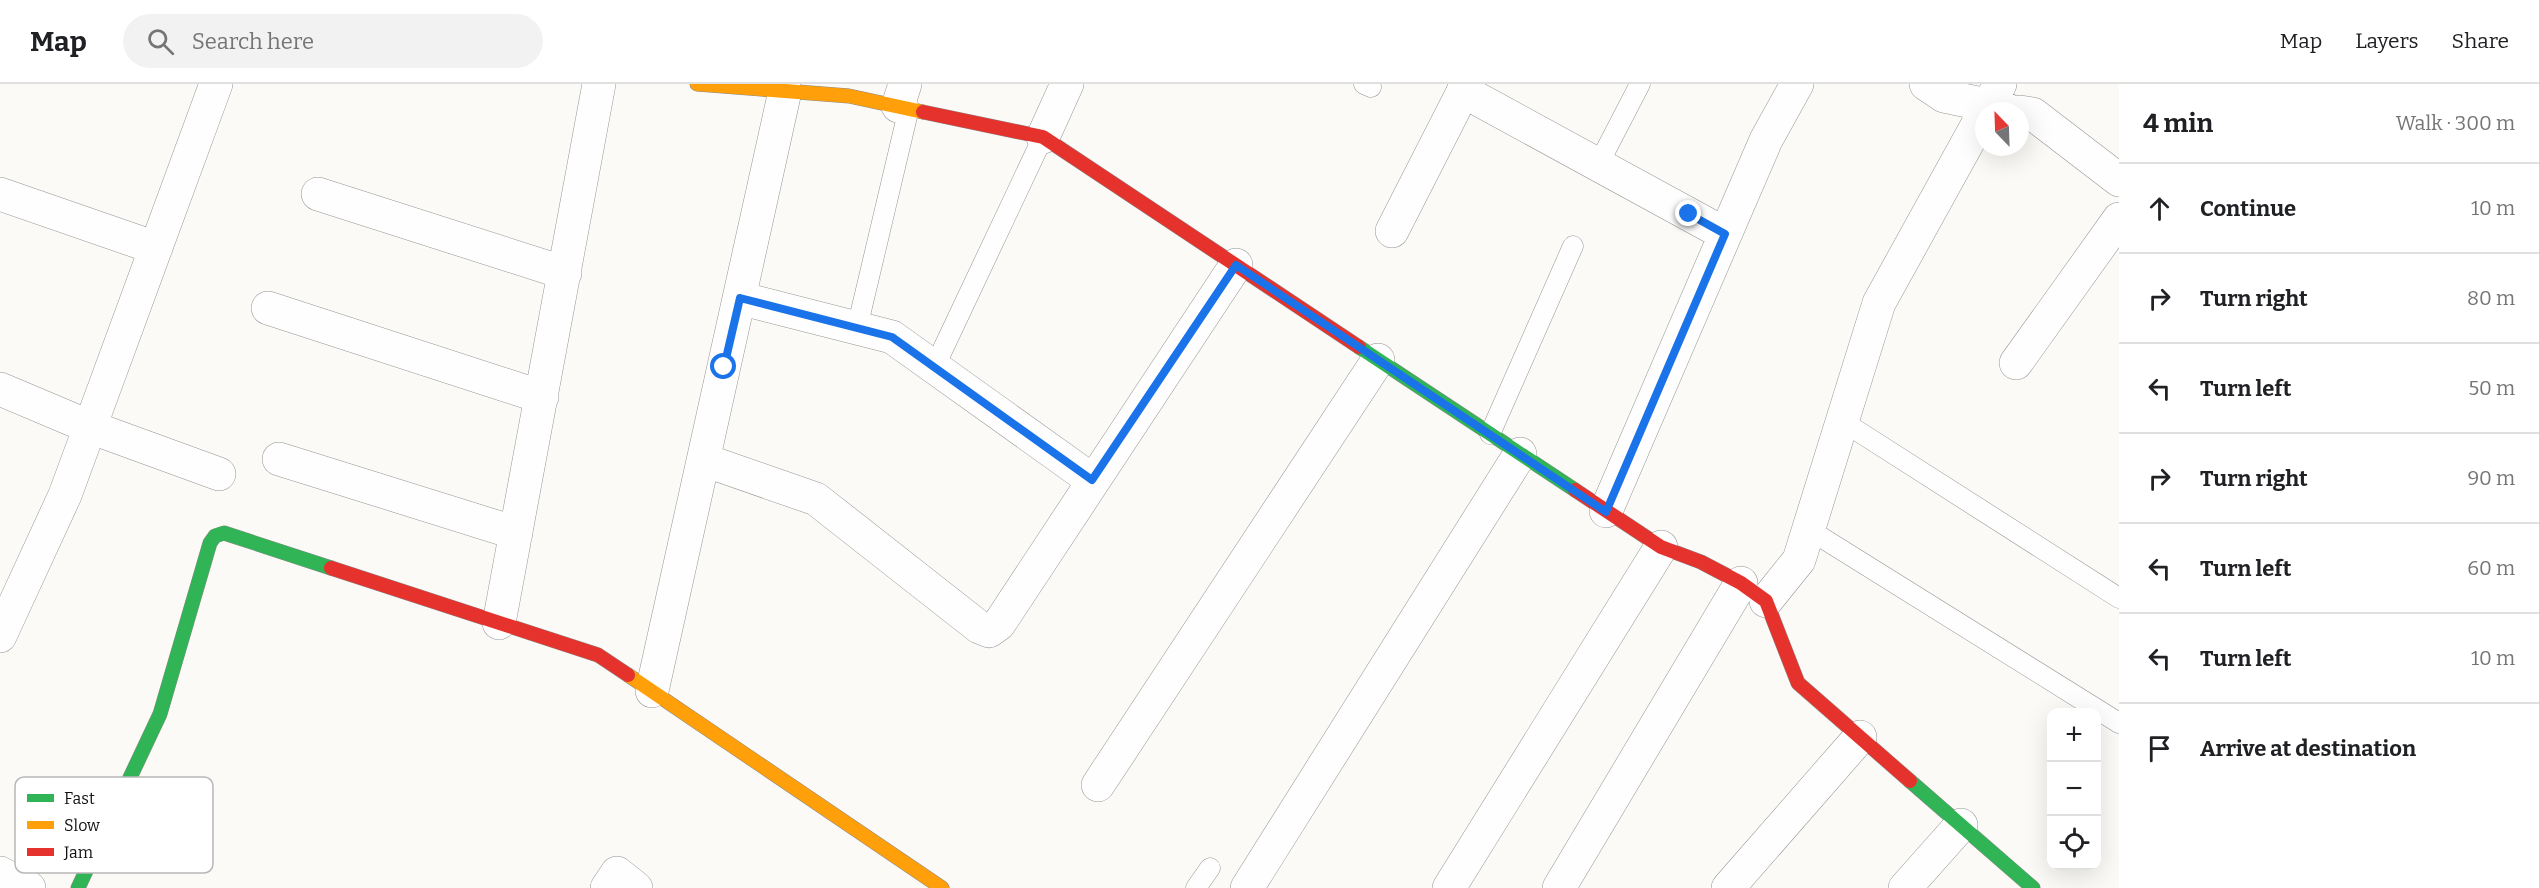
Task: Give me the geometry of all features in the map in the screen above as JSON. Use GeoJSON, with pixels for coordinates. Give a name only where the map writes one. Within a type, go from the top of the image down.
{"type":"FeatureCollection","features":[{"type":"Feature","properties":{"kind":"street"},"geometry":{"type":"LineString","coordinates":[[0,636],[65,495],[216,84]]}},
{"type":"Feature","properties":{"kind":"street"},"geometry":{"type":"LineString","coordinates":[[500,623],[600,84]]}},
{"type":"Feature","properties":{"kind":"street"},"geometry":{"type":"LineString","coordinates":[[698,84],[904,99],[1043,137],[1606,512],[1661,547],[1701,562],[1754,592],[1798,683],[2033,888]]}},
{"type":"Feature","properties":{"kind":"street"},"geometry":{"type":"LineString","coordinates":[[1043,137],[1067,84]]}},
{"type":"Feature","properties":{"kind":"street"},"geometry":{"type":"LineString","coordinates":[[1606,512],[1766,140],[1797,84]]}},
{"type":"Feature","properties":{"kind":"street"},"geometry":{"type":"LineString","coordinates":[[1926,84],[1944,96],[1997,102]]}},
{"type":"Feature","properties":{"kind":"street"},"geometry":{"type":"LineString","coordinates":[[652,691],[740,298],[768,88]]}},
{"type":"Feature","properties":{"kind":"street"},"geometry":{"type":"LineString","coordinates":[[1392,231],[1465,88],[1598,165],[1725,234]]}},
{"type":"Feature","properties":{"kind":"street"},"geometry":{"type":"LineString","coordinates":[[2029,112],[2119,180]]}},
{"type":"Feature","properties":{"kind":"street"},"geometry":{"type":"LineString","coordinates":[[1560,888],[1754,592],[1799,560],[1879,303],[1975,152]]}},
{"type":"Feature","properties":{"kind":"street"},"geometry":{"type":"LineString","coordinates":[[0,194],[156,248]]}},
{"type":"Feature","properties":{"kind":"street"},"geometry":{"type":"LineString","coordinates":[[318,194],[565,273]]}},
{"type":"Feature","properties":{"kind":"street"},"geometry":{"type":"LineString","coordinates":[[2016,363],[2119,219]]}},
{"type":"Feature","properties":{"kind":"street"},"geometry":{"type":"LineString","coordinates":[[704,460],[816,500],[979,627],[989,631],[999,624],[1236,265]]}},
{"type":"Feature","properties":{"kind":"street"},"geometry":{"type":"LineString","coordinates":[[740,298],[892,337],[1092,480]]}},
{"type":"Feature","properties":{"kind":"street"},"geometry":{"type":"LineString","coordinates":[[268,308],[542,397]]}},
{"type":"Feature","properties":{"kind":"street"},"geometry":{"type":"LineString","coordinates":[[1098,785],[1378,360]]}},
{"type":"Feature","properties":{"kind":"street"},"geometry":{"type":"LineString","coordinates":[[0,389],[90,427],[219,474]]}},
{"type":"Feature","properties":{"kind":"street"},"geometry":{"type":"LineString","coordinates":[[1246,888],[1520,454]]}},
{"type":"Feature","properties":{"kind":"street"},"geometry":{"type":"LineString","coordinates":[[279,459],[516,533]]}},
{"type":"Feature","properties":{"kind":"street"},"geometry":{"type":"LineString","coordinates":[[130,777],[160,714],[210,543],[215,536],[224,533],[598,655],[942,888]]}},
{"type":"Feature","properties":{"kind":"street"},"geometry":{"type":"LineString","coordinates":[[1449,888],[1661,547]]}},
{"type":"Feature","properties":{"kind":"street"},"geometry":{"type":"LineString","coordinates":[[1728,888],[1860,737]]}},
{"type":"Feature","properties":{"kind":"street"},"geometry":{"type":"LineString","coordinates":[[1905,888],[1961,825]]}},
{"type":"Feature","properties":{"kind":"street"},"geometry":{"type":"LineString","coordinates":[[0,873],[29,888]]}},
{"type":"Feature","properties":{"kind":"street"},"geometry":{"type":"LineString","coordinates":[[78,888],[85,873]]}},
{"type":"Feature","properties":{"kind":"street"},"geometry":{"type":"LineString","coordinates":[[607,888],[617,873],[636,888]]}},
{"type":"Feature","properties":{"kind":"lane"},"geometry":{"type":"LineString","coordinates":[[1598,165],[1640,84]]}},
{"type":"Feature","properties":{"kind":"lane"},"geometry":{"type":"LineString","coordinates":[[857,328],[904,99]]}},
{"type":"Feature","properties":{"kind":"lane"},"geometry":{"type":"LineString","coordinates":[[934,368],[1043,137]]}},
{"type":"Feature","properties":{"kind":"lane"},"geometry":{"type":"LineString","coordinates":[[1490,434],[1573,246]]}},
{"type":"Feature","properties":{"kind":"lane"},"geometry":{"type":"LineString","coordinates":[[1842,421],[2119,598]]}},
{"type":"Feature","properties":{"kind":"lane"},"geometry":{"type":"LineString","coordinates":[[1808,529],[2119,723]]}},
{"type":"Feature","properties":{"kind":"lane"},"geometry":{"type":"LineString","coordinates":[[1196,888],[1210,868]]}},
{"type":"Feature","properties":{"kind":"traffic: fast"},"geometry":{"type":"LineString","coordinates":[[1359,347],[1575,490]]}},
{"type":"Feature","properties":{"kind":"traffic: fast"},"geometry":{"type":"LineString","coordinates":[[130,777],[160,714],[210,543],[215,536],[224,533],[331,568]]}},
{"type":"Feature","properties":{"kind":"traffic: fast"},"geometry":{"type":"LineString","coordinates":[[1910,781],[2033,888]]}},
{"type":"Feature","properties":{"kind":"traffic: fast"},"geometry":{"type":"LineString","coordinates":[[78,888],[85,873]]}},
{"type":"Feature","properties":{"kind":"traffic: slow"},"geometry":{"type":"LineString","coordinates":[[697,84],[849,96],[923,112]]}},
{"type":"Feature","properties":{"kind":"traffic: slow"},"geometry":{"type":"LineString","coordinates":[[628,675],[942,888]]}},
{"type":"Feature","properties":{"kind":"traffic: jam"},"geometry":{"type":"LineString","coordinates":[[923,112],[1043,137],[1359,347]]}},
{"type":"Feature","properties":{"kind":"traffic: jam"},"geometry":{"type":"LineString","coordinates":[[1575,490],[1661,547],[1701,562],[1741,583],[1766,601],[1798,683],[1910,781]]}},
{"type":"Feature","properties":{"kind":"traffic: jam"},"geometry":{"type":"LineString","coordinates":[[331,568],[598,655],[628,675]]}},
{"type":"Feature","properties":{"kind":"route"},"geometry":{"type":"LineString","coordinates":[[724,367],[740,298],[892,337],[1092,480],[1236,265],[1606,512],[1725,234],[1689,214]]}}]}
